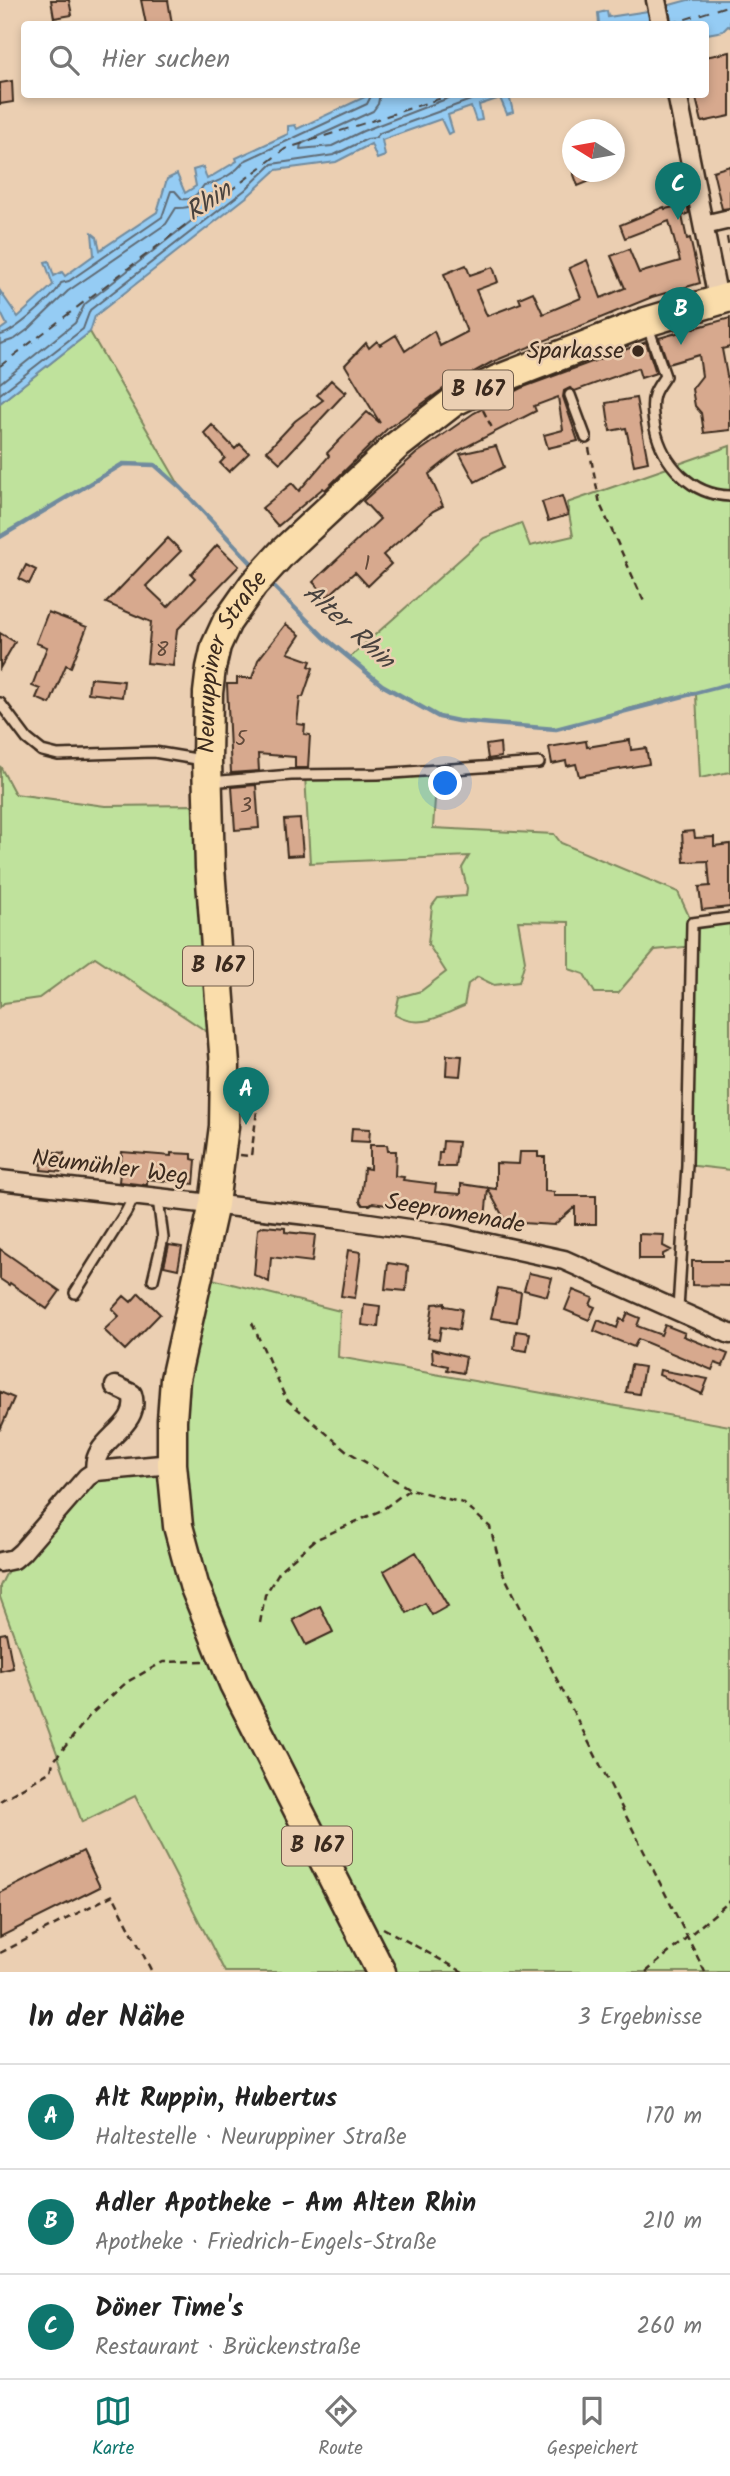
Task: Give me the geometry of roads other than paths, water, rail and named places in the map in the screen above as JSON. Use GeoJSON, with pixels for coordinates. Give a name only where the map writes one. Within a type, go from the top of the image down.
{"type":"FeatureCollection","features":[{"type":"Feature","properties":{"kind":"main road","name":"B 167"},"geometry":{"type":"LineString","coordinates":[[646,322],[724,298]]}},
{"type":"Feature","properties":{"kind":"main road","name":"Neuruppiner Straße"},"geometry":{"type":"LineString","coordinates":[[214,1204],[224,1126],[225,1065],[210,868],[208,693],[216,646],[227,622],[253,585],[282,553],[395,447],[453,402],[497,380],[646,322]]}},
{"type":"Feature","properties":{"kind":"main road","name":"B 167"},"geometry":{"type":"LineString","coordinates":[[214,1204],[175,1379],[172,1464],[178,1526],[186,1559],[217,1644],[252,1721],[381,1972]]}},
{"type":"Feature","properties":{"kind":"street"},"geometry":{"type":"LineString","coordinates":[[656,0],[660,21]]}},
{"type":"Feature","properties":{"kind":"street"},"geometry":{"type":"LineString","coordinates":[[678,98],[704,225],[724,298]]}},
{"type":"Feature","properties":{"kind":"street"},"geometry":{"type":"LineString","coordinates":[[704,225],[730,219]]}},
{"type":"Feature","properties":{"kind":"street","name":"Neumühler Weg"},"geometry":{"type":"LineString","coordinates":[[0,1180],[214,1204]]}},
{"type":"Feature","properties":{"kind":"street","name":"Seepromenade"},"geometry":{"type":"LineString","coordinates":[[214,1204],[449,1235],[564,1260],[730,1334]]}},
{"type":"Feature","properties":{"kind":"street"},"geometry":{"type":"LineString","coordinates":[[96,1471],[95,1463],[100,1451],[127,1423],[132,1411],[131,1394],[115,1386]]}},
{"type":"Feature","properties":{"kind":"street"},"geometry":{"type":"LineString","coordinates":[[0,1562],[14,1559],[22,1552],[87,1477],[96,1471],[172,1464]]}},
{"type":"Feature","properties":{"kind":"lane"},"geometry":{"type":"LineString","coordinates":[[646,322],[665,376],[654,396],[653,417],[664,455],[689,484],[730,496]]}},
{"type":"Feature","properties":{"kind":"lane"},"geometry":{"type":"LineString","coordinates":[[570,395],[586,438]]}},
{"type":"Feature","properties":{"kind":"lane"},"geometry":{"type":"LineString","coordinates":[[0,702],[27,739],[42,751],[58,755],[154,752],[207,771]]}},
{"type":"Feature","properties":{"kind":"lane","name":"Neuruppiner Straße"},"geometry":{"type":"LineString","coordinates":[[207,771],[291,775],[378,774],[539,763]]}},
{"type":"Feature","properties":{"kind":"lane"},"geometry":{"type":"LineString","coordinates":[[678,1309],[687,1165],[692,923],[730,918]]}},
{"type":"Feature","properties":{"kind":"lane"},"geometry":{"type":"LineString","coordinates":[[75,1293],[134,1196]]}},
{"type":"Feature","properties":{"kind":"lane"},"geometry":{"type":"LineString","coordinates":[[153,1280],[163,1238],[158,1199]]}},
{"type":"Feature","properties":{"kind":"water"},"geometry":{"type":"Polygon","coordinates":[[[688,0],[730,0],[730,27],[709,34],[709,21],[599,21],[598,13],[607,11],[608,17],[648,11],[688,0]]]}},
{"type":"Feature","properties":{"kind":"water","name":"Rhin"},"geometry":{"type":"Polygon","coordinates":[[[363,98],[500,98],[479,105],[482,120],[476,121],[471,107],[448,115],[453,132],[448,134],[441,119],[382,140],[385,156],[377,159],[371,144],[336,162],[276,170],[249,195],[95,316],[90,332],[0,403],[0,330],[7,325],[0,311],[0,291],[18,317],[53,285],[45,262],[49,261],[54,276],[62,272],[65,276],[94,255],[92,233],[97,237],[100,250],[157,212],[167,179],[177,174],[185,193],[196,186],[193,170],[203,167],[207,179],[237,161],[236,158],[288,134],[288,126],[295,125],[297,129],[363,98]]]}},
{"type":"Feature","properties":{"kind":"water"},"geometry":{"type":"Polygon","coordinates":[[[500,98],[510,98],[513,112],[507,114],[500,98]]]}},
{"type":"Feature","properties":{"kind":"waterway","name":"Alter Rhin"},"geometry":{"type":"LineString","coordinates":[[0,537],[123,464],[155,465],[181,488],[255,567]]}},
{"type":"Feature","properties":{"kind":"waterway","name":"Alter Rhin"},"geometry":{"type":"LineString","coordinates":[[268,581],[324,637],[382,685],[439,717],[556,729],[730,684]]}},
{"type":"Feature","properties":{"kind":"place","name":"Döner Time's"},"geometry":{"type":"Point","coordinates":[678,220]}},
{"type":"Feature","properties":{"kind":"place","name":"Adler Apotheke - Am Alten Rhin"},"geometry":{"type":"Point","coordinates":[681,345]}},
{"type":"Feature","properties":{"kind":"place","name":"Sparkasse"},"geometry":{"type":"Point","coordinates":[638,351]}},
{"type":"Feature","properties":{"kind":"place","name":"Alt Ruppin, Hubertus"},"geometry":{"type":"Point","coordinates":[246,1125]}}]}
